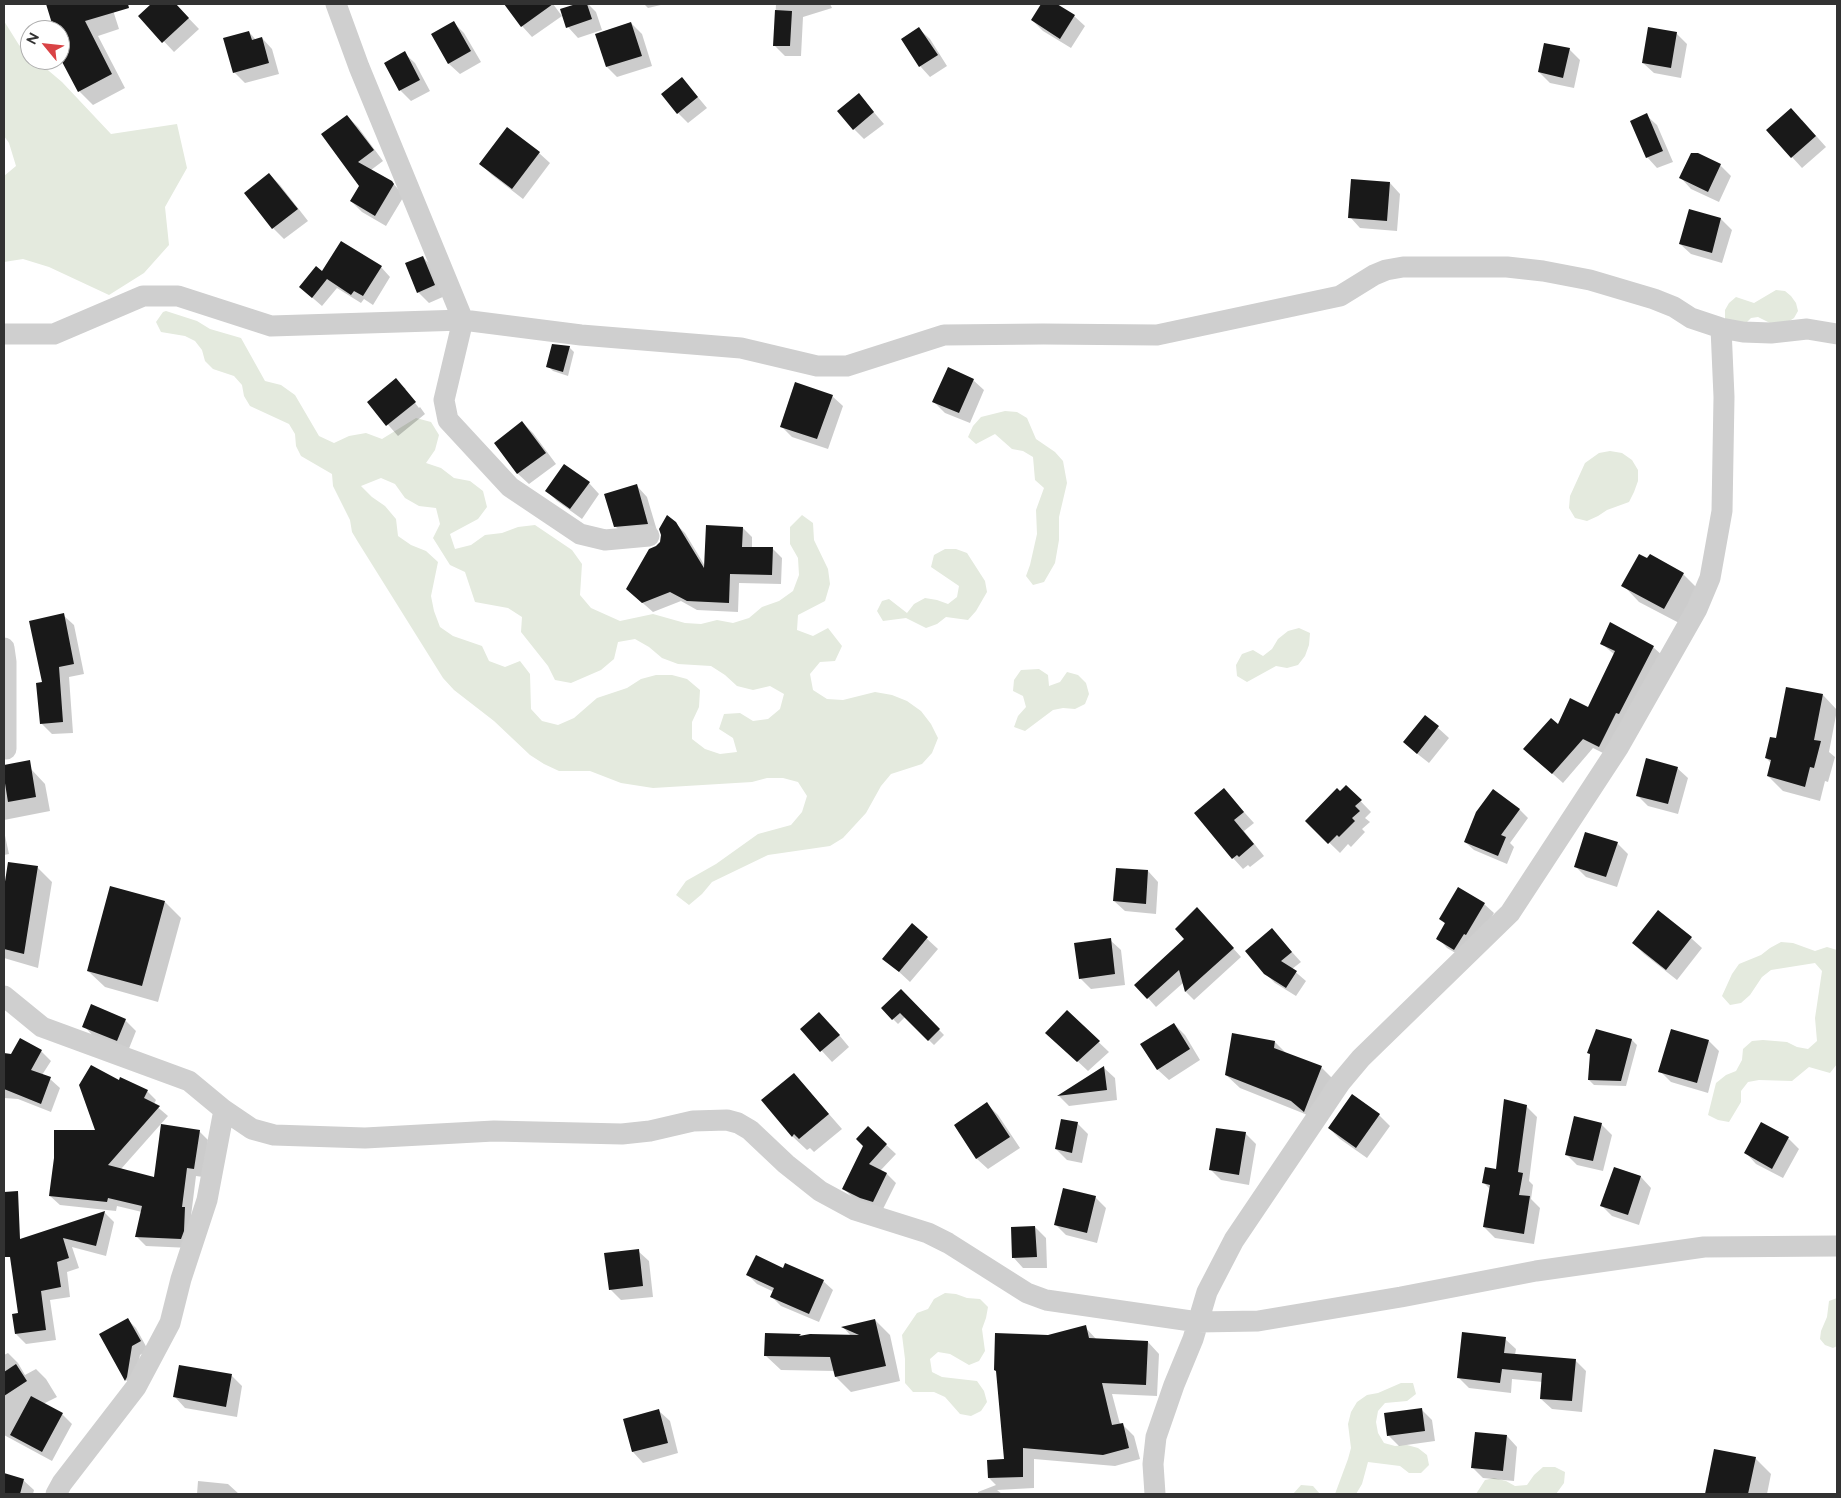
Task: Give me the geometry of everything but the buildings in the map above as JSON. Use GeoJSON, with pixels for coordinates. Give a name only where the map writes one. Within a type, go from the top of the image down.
{"type":"FeatureCollection","features":[{"type":"Feature","properties":{"kind":"street"},"geometry":{"type":"LineString","coordinates":[[336,4],[363,76],[463,320],[444,400],[448,420],[510,487],[580,534],[605,540],[648,536]]}},
{"type":"Feature","properties":{"kind":"street"},"geometry":{"type":"LineString","coordinates":[[4,334],[54,334],[143,296],[178,296],[271,326],[463,320],[581,335],[741,348],[817,366],[847,366],[944,335],[1157,335],[1340,296],[1374,274],[1386,270],[1403,267],[1507,267],[1543,271],[1590,280],[1654,299],[1674,307],[1691,318],[1723,352]]}},
{"type":"Feature","properties":{"kind":"street"},"geometry":{"type":"LineString","coordinates":[[1691,318],[1721,328],[1743,332],[1771,333],[1807,329],[1837,334]]}},
{"type":"Feature","properties":{"kind":"street"},"geometry":{"type":"LineString","coordinates":[[1155,1494],[1153,1464],[1156,1436],[1174,1384],[1193,1339],[1207,1292],[1234,1240],[1340,1083],[1361,1058],[1510,912],[1618,748],[1697,609],[1710,578],[1722,511],[1723,352],[1721,328]]}},
{"type":"Feature","properties":{"kind":"street"},"geometry":{"type":"LineString","coordinates":[[4,648],[6,662],[6,749]]}},
{"type":"Feature","properties":{"kind":"street"},"geometry":{"type":"LineString","coordinates":[[4,996],[42,1027],[189,1080],[224,1110],[252,1129],[274,1135],[373,1137],[494,1131],[622,1134],[650,1131],[692,1121],[727,1120],[738,1123],[750,1130],[786,1164],[820,1191],[855,1210],[928,1233],[948,1243],[1027,1293],[1046,1300],[1198,1322],[1258,1321],[1401,1297],[1536,1271],[1704,1247],[1837,1246]]}},
{"type":"Feature","properties":{"kind":"street"},"geometry":{"type":"LineString","coordinates":[[56,1494],[62,1483],[136,1386],[170,1323],[181,1280],[208,1200],[224,1110]]}},
{"type":"Feature","properties":{"kind":"shaded area"},"geometry":{"type":"Polygon","coordinates":[[[4,21],[20,46],[20,70],[48,70],[62,82],[111,134],[177,124],[187,168],[165,207],[169,245],[144,273],[109,295],[49,267],[23,259],[4,262],[4,176],[16,166],[9,143],[4,136],[4,21]]]}},
{"type":"Feature","properties":{"kind":"shaded area"},"geometry":{"type":"Polygon","coordinates":[[[1776,290],[1785,291],[1796,303],[1798,311],[1794,318],[1788,322],[1772,324],[1758,317],[1751,318],[1745,324],[1725,319],[1725,310],[1736,297],[1754,303],[1776,290]]]}},
{"type":"Feature","properties":{"kind":"shaded area"},"geometry":{"type":"Polygon","coordinates":[[[166,311],[197,321],[210,329],[241,338],[265,381],[281,385],[295,395],[319,436],[334,443],[349,436],[366,433],[382,439],[416,418],[431,422],[439,435],[435,450],[426,463],[441,468],[454,478],[470,481],[483,491],[487,507],[478,519],[450,534],[455,549],[471,545],[485,535],[535,525],[572,550],[582,564],[580,595],[591,608],[620,621],[653,614],[685,623],[701,624],[717,620],[733,623],[749,618],[762,607],[779,601],[793,591],[799,575],[798,558],[790,544],[790,527],[802,515],[813,523],[814,540],[828,569],[830,584],[825,601],[798,615],[797,630],[813,636],[828,628],[842,646],[835,661],[820,662],[810,674],[813,690],[827,699],[843,700],[875,692],[892,695],[907,701],[921,711],[931,724],[938,738],[932,753],[922,764],[891,774],[881,786],[866,813],[843,838],[830,846],[768,855],[712,882],[689,905],[676,895],[686,881],[716,864],[758,834],[791,825],[802,812],[807,796],[798,782],[783,778],[767,778],[752,782],[653,788],[621,783],[590,771],[559,771],[530,755],[494,721],[454,690],[443,678],[352,532],[350,520],[333,486],[332,474],[301,456],[296,446],[295,434],[289,424],[250,406],[244,396],[242,385],[234,376],[213,369],[205,361],[202,350],[195,341],[185,336],[161,332],[156,322],[163,312],[166,311]],[[381,478],[361,486],[385,506],[396,519],[398,536],[411,545],[426,551],[438,562],[431,596],[440,627],[453,636],[482,646],[489,661],[505,667],[520,661],[530,674],[531,709],[542,721],[558,725],[574,718],[597,698],[627,688],[641,679],[656,675],[672,675],[687,679],[700,690],[699,707],[692,722],[692,739],[705,749],[720,754],[737,752],[733,738],[719,729],[724,714],[740,713],[753,721],[768,719],[780,709],[784,694],[770,686],[753,690],[737,686],[711,666],[678,664],[662,658],[649,647],[635,639],[618,642],[614,659],[601,670],[571,683],[555,680],[548,666],[521,632],[522,617],[508,608],[475,602],[465,572],[450,565],[433,538],[440,524],[436,508],[419,506],[405,498],[395,484],[381,478]]]}},
{"type":"Feature","properties":{"kind":"shaded area"},"geometry":{"type":"Polygon","coordinates":[[[1005,411],[1017,412],[1027,418],[1036,439],[1055,452],[1063,461],[1067,483],[1059,517],[1059,540],[1055,563],[1044,582],[1033,585],[1026,576],[1037,534],[1036,510],[1044,488],[1035,480],[1033,457],[1023,451],[1012,449],[995,434],[976,444],[968,437],[973,426],[981,417],[1005,411]]]}},
{"type":"Feature","properties":{"kind":"shaded area"},"geometry":{"type":"Polygon","coordinates":[[[1610,451],[1622,453],[1632,460],[1638,470],[1638,481],[1629,502],[1607,510],[1587,521],[1575,518],[1569,508],[1570,496],[1585,463],[1599,453],[1610,451]]]}},
{"type":"Feature","properties":{"kind":"shaded area"},"geometry":{"type":"Polygon","coordinates":[[[945,549],[956,549],[967,553],[985,581],[987,592],[976,611],[968,620],[946,617],[937,624],[926,628],[906,618],[883,621],[877,611],[882,601],[889,599],[907,613],[914,604],[925,598],[948,604],[957,597],[959,586],[931,567],[934,555],[945,549]]]}},
{"type":"Feature","properties":{"kind":"shaded area"},"geometry":{"type":"Polygon","coordinates":[[[1299,628],[1310,633],[1309,645],[1305,656],[1298,665],[1287,668],[1276,666],[1247,682],[1237,676],[1236,665],[1242,654],[1253,650],[1263,656],[1288,631],[1299,628]]]}},
{"type":"Feature","properties":{"kind":"shaded area"},"geometry":{"type":"Polygon","coordinates":[[[1039,669],[1048,675],[1049,686],[1060,682],[1067,672],[1078,675],[1086,683],[1089,694],[1085,704],[1075,709],[1063,708],[1053,710],[1025,731],[1014,727],[1018,716],[1026,707],[1023,696],[1013,691],[1014,680],[1021,670],[1039,669]]]}},
{"type":"Feature","properties":{"kind":"shaded area"},"geometry":{"type":"Polygon","coordinates":[[[1781,942],[1793,943],[1815,951],[1827,947],[1837,950],[1837,1064],[1830,1073],[1809,1067],[1792,1081],[1759,1080],[1748,1082],[1741,1091],[1741,1102],[1729,1122],[1718,1120],[1708,1115],[1716,1083],[1726,1075],[1736,1071],[1742,1060],[1743,1049],[1752,1041],[1787,1042],[1797,1047],[1808,1049],[1817,1041],[1815,1018],[1822,971],[1815,963],[1771,970],[1762,977],[1750,995],[1741,1003],[1730,1005],[1722,996],[1739,964],[1761,955],[1781,942]]]}},
{"type":"Feature","properties":{"kind":"shaded area"},"geometry":{"type":"Polygon","coordinates":[[[945,1293],[980,1299],[988,1307],[982,1329],[985,1351],[979,1361],[969,1365],[950,1354],[938,1352],[930,1359],[932,1372],[942,1377],[977,1381],[984,1391],[987,1402],[981,1411],[971,1416],[960,1414],[945,1397],[934,1392],[913,1392],[905,1383],[902,1335],[917,1313],[928,1309],[934,1299],[945,1293]]]}},
{"type":"Feature","properties":{"kind":"shaded area"},"geometry":{"type":"Polygon","coordinates":[[[1837,1298],[1837,1346],[1833,1348],[1825,1345],[1820,1339],[1827,1317],[1829,1301],[1837,1298]]]}},
{"type":"Feature","properties":{"kind":"shaded area"},"geometry":{"type":"Polygon","coordinates":[[[1401,1383],[1413,1383],[1416,1394],[1407,1401],[1385,1403],[1378,1411],[1376,1422],[1378,1433],[1384,1443],[1418,1448],[1427,1455],[1429,1465],[1421,1473],[1409,1473],[1400,1466],[1368,1462],[1362,1484],[1356,1494],[1335,1494],[1351,1448],[1348,1424],[1351,1412],[1357,1402],[1367,1395],[1378,1393],[1401,1383]]]}},
{"type":"Feature","properties":{"kind":"shaded area"},"geometry":{"type":"Polygon","coordinates":[[[1543,1467],[1555,1467],[1565,1472],[1564,1483],[1556,1494],[1476,1494],[1485,1480],[1494,1478],[1515,1486],[1527,1485],[1543,1467]]]}},
{"type":"Feature","properties":{"kind":"shaded area"},"geometry":{"type":"Polygon","coordinates":[[[1301,1485],[1313,1486],[1320,1494],[1293,1494],[1301,1485]]]}}]}
